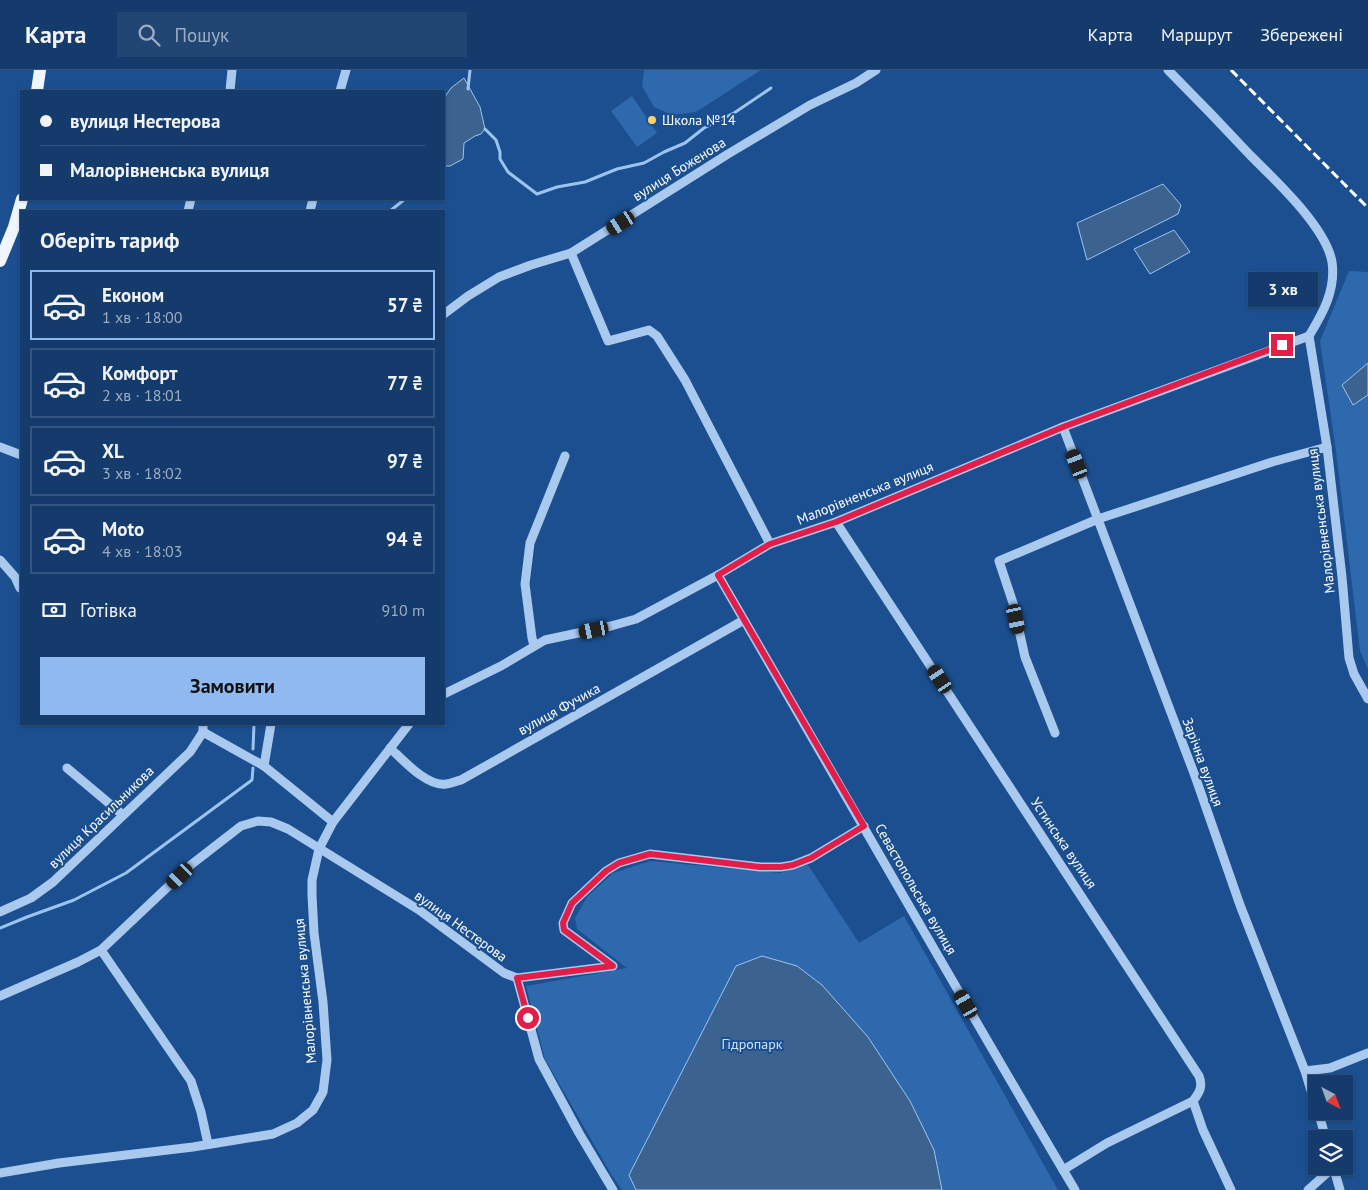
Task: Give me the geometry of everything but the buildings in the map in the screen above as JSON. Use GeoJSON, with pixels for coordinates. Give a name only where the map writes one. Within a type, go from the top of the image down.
{"type":"FeatureCollection","features":[{"type":"Feature","properties":{"kind":"main road"},"geometry":{"type":"LineString","coordinates":[[37,90],[40,70]]}},
{"type":"Feature","properties":{"kind":"main road"},"geometry":{"type":"LineString","coordinates":[[0,261],[18,228],[20,214]]}},
{"type":"Feature","properties":{"kind":"street"},"geometry":{"type":"LineString","coordinates":[[230,90],[232,70]]}},
{"type":"Feature","properties":{"kind":"street"},"geometry":{"type":"LineString","coordinates":[[340,90],[346,70]]}},
{"type":"Feature","properties":{"kind":"street","name":"вулиця Боженова"},"geometry":{"type":"LineString","coordinates":[[445,313],[468,296],[499,278],[531,265],[571,254],[728,154],[876,70]]}},
{"type":"Feature","properties":{"kind":"street"},"geometry":{"type":"LineString","coordinates":[[1168,70],[1304,213],[1326,244],[1332,261],[1333,279],[1330,296],[1323,314],[1308,336]]}},
{"type":"Feature","properties":{"kind":"street"},"geometry":{"type":"LineString","coordinates":[[571,254],[608,341],[648,330],[657,336],[685,380],[770,544]]}},
{"type":"Feature","properties":{"kind":"street","name":"Малорівненська вулиця"},"geometry":{"type":"LineString","coordinates":[[445,694],[501,666],[544,640],[636,619],[718,575],[770,544],[836,522],[1063,427],[1308,336],[1327,447],[1349,658],[1354,674],[1368,699]]}},
{"type":"Feature","properties":{"kind":"street","name":"Зарічна вулиця"},"geometry":{"type":"LineString","coordinates":[[1063,427],[1308,1082]]}},
{"type":"Feature","properties":{"kind":"street"},"geometry":{"type":"LineString","coordinates":[[0,447],[20,454]]}},
{"type":"Feature","properties":{"kind":"street"},"geometry":{"type":"LineString","coordinates":[[1055,733],[1025,657],[1013,603],[999,561],[1098,519],[1272,462],[1327,447]]}},
{"type":"Feature","properties":{"kind":"street"},"geometry":{"type":"LineString","coordinates":[[534,645],[525,584],[530,543],[565,456]]}},
{"type":"Feature","properties":{"kind":"street","name":"Устинська вулиця"},"geometry":{"type":"LineString","coordinates":[[836,522],[1199,1076],[1202,1084],[1200,1092],[1193,1100]]}},
{"type":"Feature","properties":{"kind":"street"},"geometry":{"type":"LineString","coordinates":[[0,560],[11,572],[20,588]]}},
{"type":"Feature","properties":{"kind":"street","name":"Севастопольська вулиця"},"geometry":{"type":"LineString","coordinates":[[718,575],[975,1022],[1075,1190]]}},
{"type":"Feature","properties":{"kind":"street","name":"вулиця Фучика"},"geometry":{"type":"LineString","coordinates":[[390,748],[429,780],[447,784],[461,780],[744,620]]}},
{"type":"Feature","properties":{"kind":"street"},"geometry":{"type":"LineString","coordinates":[[264,766],[271,725]]}},
{"type":"Feature","properties":{"kind":"street","name":"Малорівненська вулиця"},"geometry":{"type":"LineString","coordinates":[[0,1173],[59,1163],[274,1134],[297,1123],[313,1110],[323,1092],[327,1060],[312,895],[312,880],[319,849],[333,822],[408,725]]}},
{"type":"Feature","properties":{"kind":"street"},"geometry":{"type":"LineString","coordinates":[[203,728],[264,766],[333,822]]}},
{"type":"Feature","properties":{"kind":"street","name":"вулиця Красильникова"},"geometry":{"type":"LineString","coordinates":[[0,912],[31,898],[53,882],[190,752],[203,728]]}},
{"type":"Feature","properties":{"kind":"street"},"geometry":{"type":"LineString","coordinates":[[67,768],[123,815]]}},
{"type":"Feature","properties":{"kind":"street"},"geometry":{"type":"LineString","coordinates":[[0,996],[78,962],[100,950],[192,864],[241,826],[258,821],[271,822],[288,829],[319,849]]}},
{"type":"Feature","properties":{"kind":"street"},"geometry":{"type":"LineString","coordinates":[[613,1190],[579,1133],[539,1059],[517,978],[613,966],[564,930],[563,923],[572,903],[606,871],[619,863],[650,854],[659,854],[760,867],[781,867],[793,865],[811,858],[864,826]]}},
{"type":"Feature","properties":{"kind":"street","name":"вулиця Нестерова"},"geometry":{"type":"LineString","coordinates":[[319,849],[419,910],[504,973],[517,978]]}},
{"type":"Feature","properties":{"kind":"street"},"geometry":{"type":"LineString","coordinates":[[100,950],[190,1081],[201,1112],[208,1144]]}},
{"type":"Feature","properties":{"kind":"street"},"geometry":{"type":"LineString","coordinates":[[1305,1072],[1330,1068],[1368,1053]]}},
{"type":"Feature","properties":{"kind":"street"},"geometry":{"type":"LineString","coordinates":[[1063,1170],[1107,1143],[1193,1100],[1203,1130],[1230,1190]]}},
{"type":"Feature","properties":{"kind":"street"},"geometry":{"type":"LineString","coordinates":[[1308,1190],[1325,1175]]}},
{"type":"Feature","properties":{"kind":"street"},"geometry":{"type":"LineString","coordinates":[[1334,1175],[1340,1190]]}},
{"type":"Feature","properties":{"kind":"green space"},"geometry":{"type":"Polygon","coordinates":[[[644,70],[761,70],[696,112],[672,115],[654,107],[642,86],[644,70]]]}},
{"type":"Feature","properties":{"kind":"green space"},"geometry":{"type":"Polygon","coordinates":[[[632,96],[657,133],[637,147],[611,111],[632,96]]]}},
{"type":"Feature","properties":{"kind":"green space"},"geometry":{"type":"Polygon","coordinates":[[[1349,271],[1368,272],[1368,669],[1360,651],[1336,451],[1320,341],[1349,271]]]}},
{"type":"Feature","properties":{"kind":"green space","name":"Гідропарк"},"geometry":{"type":"Polygon","coordinates":[[[650,861],[780,873],[808,865],[859,943],[904,916],[1058,1190],[622,1190],[545,1059],[526,986],[627,968],[577,929],[575,918],[587,897],[613,873],[650,861]]]}},
{"type":"Feature","properties":{"kind":"shaded area"},"geometry":{"type":"Polygon","coordinates":[[[464,78],[480,107],[485,129],[481,134],[464,143],[463,159],[450,166],[445,166],[445,97],[451,88],[464,78]]]}},
{"type":"Feature","properties":{"kind":"shaded area"},"geometry":{"type":"Polygon","coordinates":[[[1163,184],[1181,205],[1178,214],[1087,260],[1077,223],[1163,184]]]}},
{"type":"Feature","properties":{"kind":"shaded area"},"geometry":{"type":"Polygon","coordinates":[[[1174,230],[1190,252],[1150,274],[1134,249],[1174,230]]]}},
{"type":"Feature","properties":{"kind":"shaded area"},"geometry":{"type":"Polygon","coordinates":[[[1368,363],[1368,395],[1353,405],[1342,385],[1368,363]]]}},
{"type":"Feature","properties":{"kind":"shaded area"},"geometry":{"type":"Polygon","coordinates":[[[762,956],[797,966],[822,985],[868,1037],[910,1101],[934,1150],[942,1190],[636,1190],[629,1175],[736,966],[762,956]]]}},
{"type":"Feature","properties":{"kind":"waterway"},"geometry":{"type":"LineString","coordinates":[[468,89],[470,70]]}},
{"type":"Feature","properties":{"kind":"waterway"},"geometry":{"type":"LineString","coordinates":[[485,129],[496,140],[500,159],[508,172],[537,194],[557,187],[585,182],[617,169],[644,163],[685,143],[704,128],[734,113],[771,88]]}},
{"type":"Feature","properties":{"kind":"waterway"},"geometry":{"type":"LineString","coordinates":[[391,210],[404,200]]}},
{"type":"Feature","properties":{"kind":"waterway"},"geometry":{"type":"LineString","coordinates":[[253,749],[254,725]]}},
{"type":"Feature","properties":{"kind":"waterway"},"geometry":{"type":"LineString","coordinates":[[0,928],[74,900],[126,873],[252,780],[253,768]]}},
{"type":"Feature","properties":{"kind":"railway"},"geometry":{"type":"LineString","coordinates":[[1231,70],[1368,208]]}},
{"type":"Feature","properties":{"kind":"place","name":"Школа №14"},"geometry":{"type":"Point","coordinates":[652,120]}},
{"type":"Feature","properties":{"kind":"route"},"geometry":{"type":"LineString","coordinates":[[528,1018],[517,978],[613,966],[564,930],[563,923],[572,903],[606,871],[619,863],[650,854],[659,854],[760,867],[781,867],[793,865],[811,858],[864,826],[718,575],[770,544],[836,522],[1063,427],[1282,345]]}}]}
